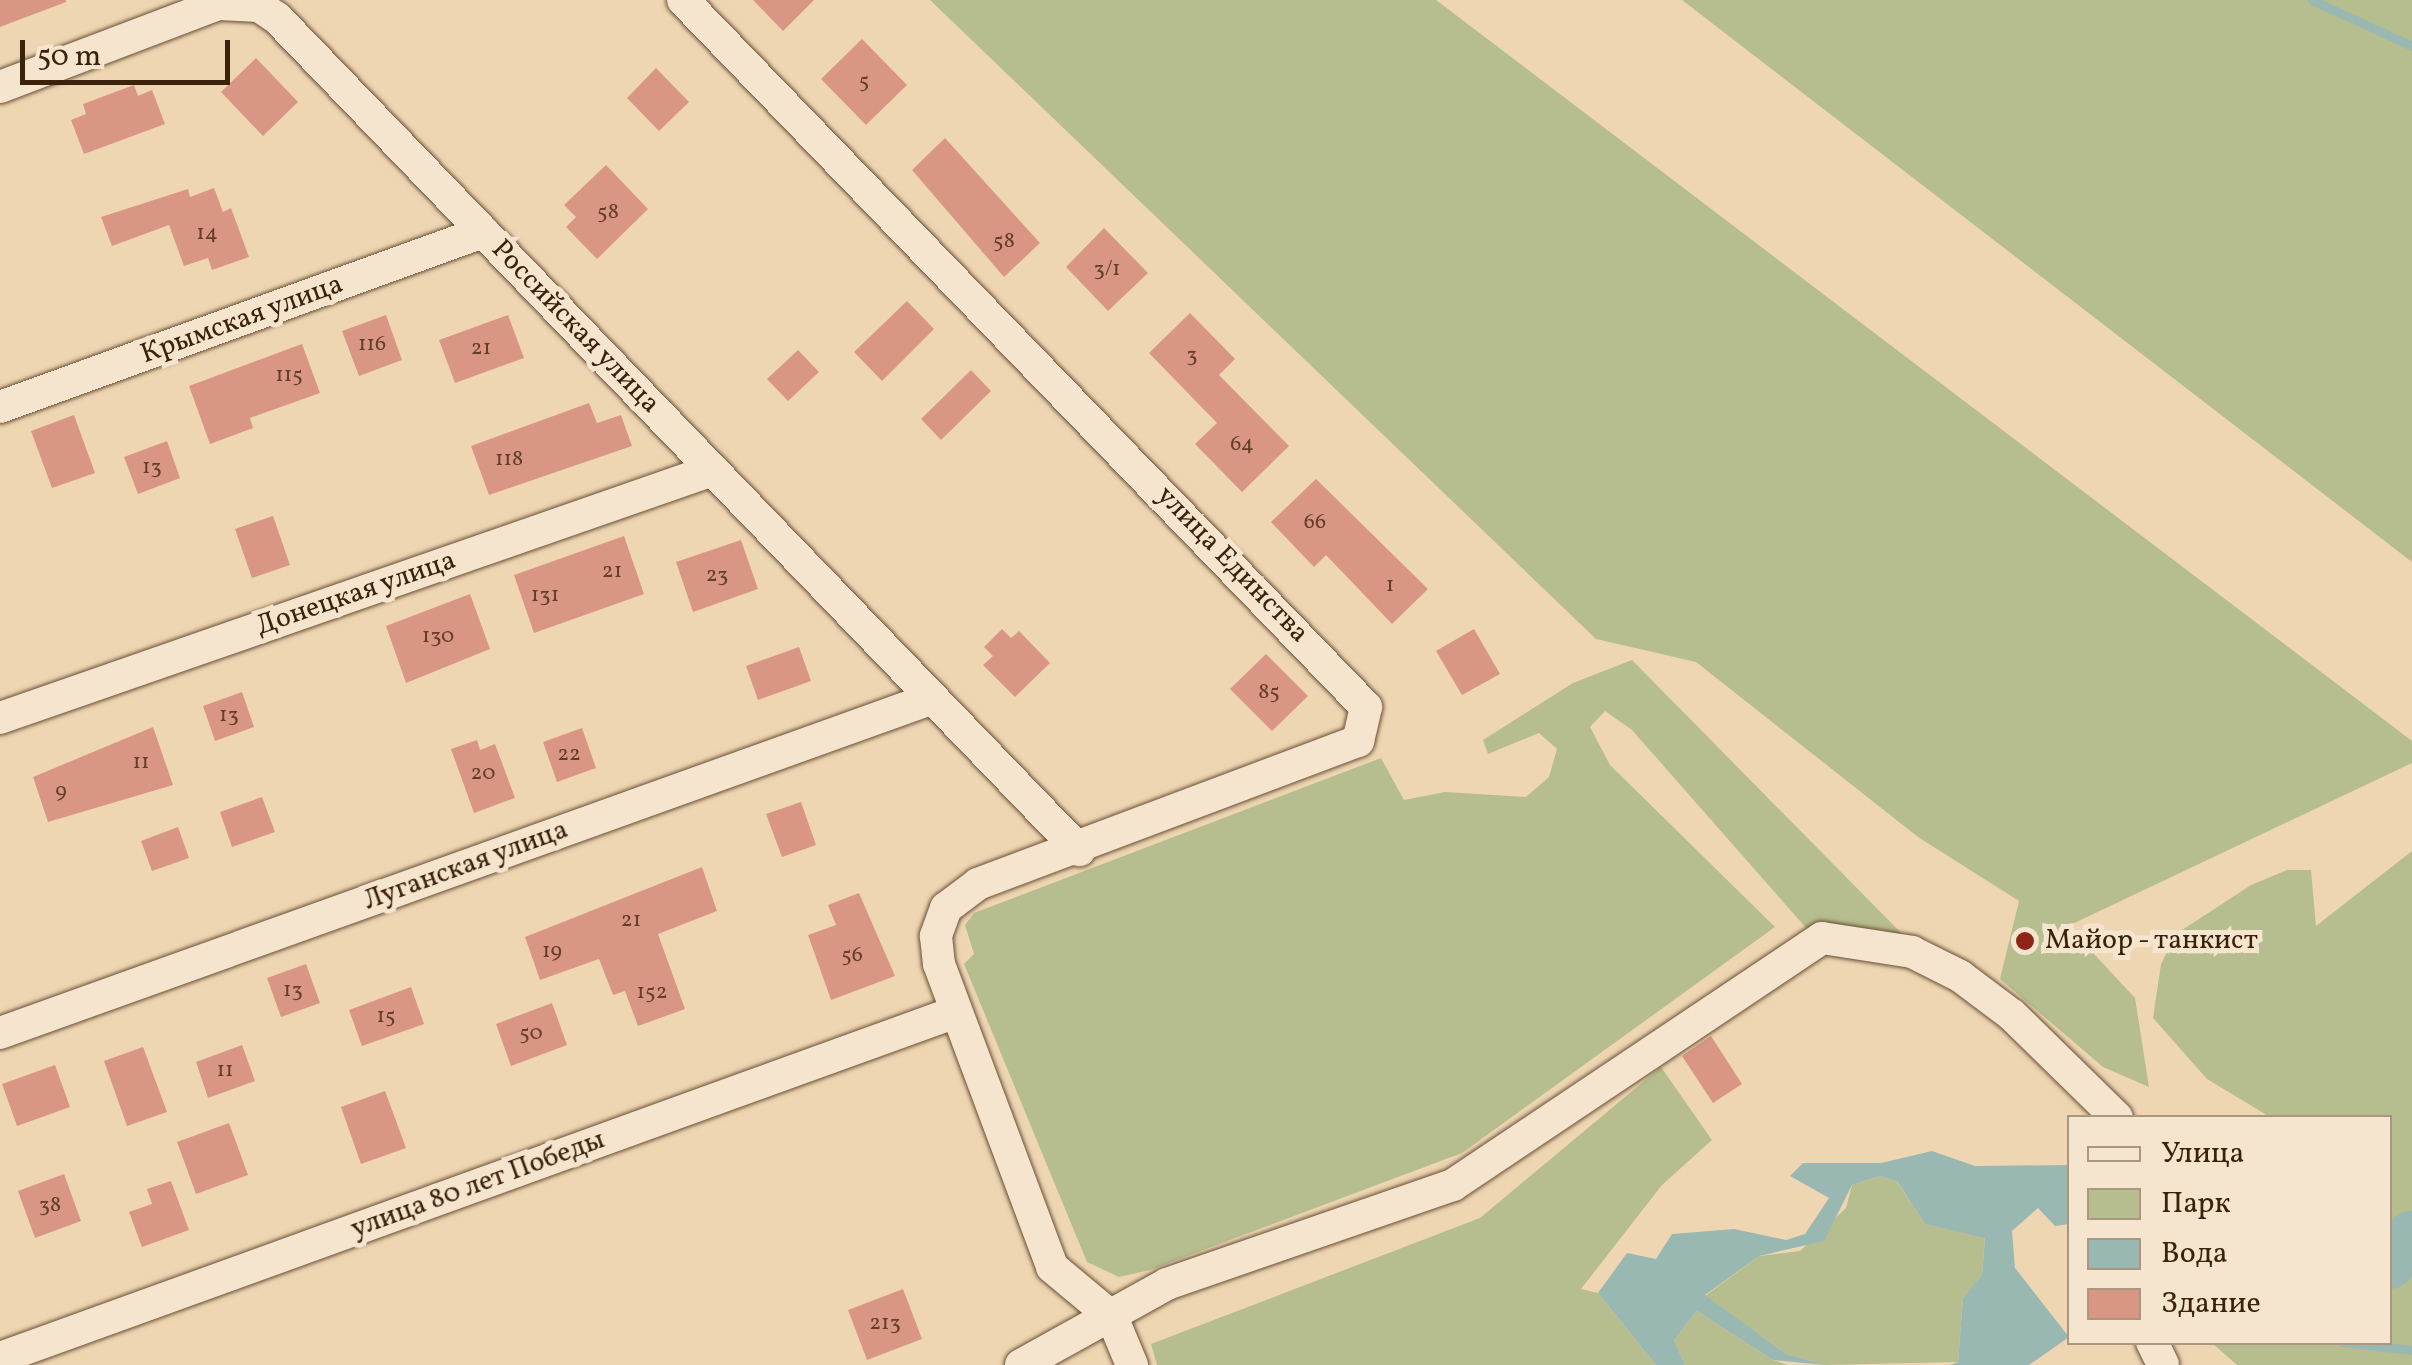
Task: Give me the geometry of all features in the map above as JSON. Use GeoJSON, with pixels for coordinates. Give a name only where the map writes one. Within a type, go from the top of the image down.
{"type":"FeatureCollection","features":[{"type":"Feature","properties":{"kind":"street","name":"улица Единства"},"geometry":{"type":"LineString","coordinates":[[684,0],[1366,708],[1358,741],[1325,758],[978,884],[946,908],[936,936],[956,1012],[1052,1266],[1112,1317]]}},
{"type":"Feature","properties":{"kind":"street","name":"Российская улица"},"geometry":{"type":"LineString","coordinates":[[0,87],[218,4],[260,6],[1079,850]]}},
{"type":"Feature","properties":{"kind":"street","name":"Крымская улица"},"geometry":{"type":"LineString","coordinates":[[0,407],[483,232]]}},
{"type":"Feature","properties":{"kind":"street","name":"Донецкая улица"},"geometry":{"type":"LineString","coordinates":[[0,718],[713,470]]}},
{"type":"Feature","properties":{"kind":"street","name":"Луганская улица"},"geometry":{"type":"LineString","coordinates":[[0,1033],[932,698]]}},
{"type":"Feature","properties":{"kind":"street"},"geometry":{"type":"LineString","coordinates":[[1021,1365],[1053,1354],[1166,1284],[1453,1185],[1822,938],[1912,952],[1960,976],[2012,1015],[2113,1115]]}},
{"type":"Feature","properties":{"kind":"street","name":"улица 80 лет Победы"},"geometry":{"type":"LineString","coordinates":[[0,1358],[956,1012]]}},
{"type":"Feature","properties":{"kind":"street"},"geometry":{"type":"LineString","coordinates":[[1112,1317],[1132,1365]]}},
{"type":"Feature","properties":{"kind":"green space"},"geometry":{"type":"Polygon","coordinates":[[[930,0],[1436,0],[2412,741],[2412,763],[2068,926],[2135,998],[2149,1087],[2103,1067],[2000,979],[2019,901],[1918,837],[1696,662],[1596,639],[930,0]]]}},
{"type":"Feature","properties":{"kind":"green space"},"geometry":{"type":"Polygon","coordinates":[[[1682,0],[2412,0],[2412,562],[1682,0]]]}},
{"type":"Feature","properties":{"kind":"green space"},"geometry":{"type":"Polygon","coordinates":[[[1632,660],[1910,942],[1807,929],[1632,730],[1605,711],[1590,727],[1610,765],[1775,927],[1462,1153],[1150,1270],[1119,1277],[1087,1262],[964,964],[974,954],[965,925],[974,913],[1381,758],[1404,800],[1445,792],[1526,797],[1549,777],[1557,749],[1539,733],[1488,754],[1483,740],[1573,683],[1632,660]]]}},
{"type":"Feature","properties":{"kind":"green space"},"geometry":{"type":"Polygon","coordinates":[[[2412,851],[2412,1365],[2237,1365],[2214,1345],[2392,1345],[2392,1115],[2267,1115],[2207,1079],[2153,1018],[2161,964],[2176,934],[2251,885],[2287,870],[2311,870],[2316,926],[2412,851]]]}},
{"type":"Feature","properties":{"kind":"green space"},"geometry":{"type":"Polygon","coordinates":[[[1661,1067],[1712,1140],[1662,1185],[1581,1289],[1598,1293],[1656,1365],[1157,1365],[1151,1344],[1480,1218],[1661,1067]]]}},
{"type":"Feature","properties":{"kind":"green space"},"geometry":{"type":"Polygon","coordinates":[[[1880,1176],[1896,1180],[1925,1224],[1985,1237],[1982,1276],[1963,1298],[1958,1362],[1825,1365],[1786,1354],[1705,1296],[1759,1256],[1800,1251],[1846,1208],[1852,1185],[1880,1176]]]}},
{"type":"Feature","properties":{"kind":"green space"},"geometry":{"type":"Polygon","coordinates":[[[1697,1311],[1773,1360],[1788,1365],[1685,1365],[1674,1340],[1697,1311]]]}},
{"type":"Feature","properties":{"kind":"water"},"geometry":{"type":"Polygon","coordinates":[[[1932,1151],[1975,1166],[2067,1165],[2067,1224],[2055,1226],[2038,1208],[2012,1231],[2015,1268],[2067,1338],[2029,1365],[1950,1365],[1958,1362],[1963,1298],[1982,1275],[1985,1238],[1925,1224],[1897,1181],[1880,1176],[1852,1185],[1824,1241],[1759,1256],[1705,1295],[1786,1354],[1825,1365],[1773,1360],[1697,1311],[1674,1340],[1685,1365],[1656,1365],[1598,1293],[1627,1253],[1656,1259],[1672,1234],[1734,1229],[1786,1240],[1805,1234],[1829,1198],[1790,1176],[1803,1163],[1881,1163],[1932,1151]]]}},
{"type":"Feature","properties":{"kind":"building"},"geometry":{"type":"Polygon","coordinates":[[[0,0],[66,0],[66,2],[0,27],[0,0]]]}},
{"type":"Feature","properties":{"kind":"building"},"geometry":{"type":"Polygon","coordinates":[[[753,0],[814,0],[783,31],[753,0]]]}},
{"type":"Feature","properties":{"kind":"building"},"geometry":{"type":"Polygon","coordinates":[[[862,39],[907,85],[866,125],[821,79],[862,39]]]}},
{"type":"Feature","properties":{"kind":"building"},"geometry":{"type":"Polygon","coordinates":[[[256,58],[298,102],[263,136],[221,92],[256,58]]]}},
{"type":"Feature","properties":{"kind":"building"},"geometry":{"type":"Polygon","coordinates":[[[656,68],[689,102],[659,131],[627,98],[656,68]]]}},
{"type":"Feature","properties":{"kind":"building"},"geometry":{"type":"Polygon","coordinates":[[[134,85],[138,96],[152,90],[165,124],[84,154],[71,120],[86,114],[83,104],[134,85]]]}},
{"type":"Feature","properties":{"kind":"building"},"geometry":{"type":"Polygon","coordinates":[[[945,138],[1040,243],[1004,277],[912,170],[945,138]]]}},
{"type":"Feature","properties":{"kind":"building"},"geometry":{"type":"Polygon","coordinates":[[[606,165],[648,209],[597,259],[566,227],[576,217],[564,205],[606,165]]]}},
{"type":"Feature","properties":{"kind":"building"},"geometry":{"type":"Polygon","coordinates":[[[214,188],[223,212],[231,208],[249,257],[212,270],[208,258],[184,266],[169,225],[112,246],[101,217],[188,189],[190,197],[214,188]]]}},
{"type":"Feature","properties":{"kind":"building"},"geometry":{"type":"Polygon","coordinates":[[[1104,228],[1148,273],[1108,311],[1066,267],[1104,228]]]}},
{"type":"Feature","properties":{"kind":"building"},"geometry":{"type":"Polygon","coordinates":[[[907,301],[934,329],[882,381],[854,352],[907,301]]]}},
{"type":"Feature","properties":{"kind":"building"},"geometry":{"type":"Polygon","coordinates":[[[1190,313],[1235,359],[1219,375],[1289,446],[1242,492],[1195,444],[1217,423],[1149,353],[1190,313]]]}},
{"type":"Feature","properties":{"kind":"building"},"geometry":{"type":"Polygon","coordinates":[[[386,315],[402,360],[359,376],[342,331],[386,315]]]}},
{"type":"Feature","properties":{"kind":"building"},"geometry":{"type":"Polygon","coordinates":[[[508,315],[524,358],[455,383],[439,340],[508,315]]]}},
{"type":"Feature","properties":{"kind":"building"},"geometry":{"type":"Polygon","coordinates":[[[302,344],[320,393],[250,418],[253,428],[210,444],[189,386],[302,344]]]}},
{"type":"Feature","properties":{"kind":"building"},"geometry":{"type":"Polygon","coordinates":[[[798,350],[819,372],[788,401],[767,379],[798,350]]]}},
{"type":"Feature","properties":{"kind":"building"},"geometry":{"type":"Polygon","coordinates":[[[971,370],[991,391],[941,440],[921,419],[971,370]]]}},
{"type":"Feature","properties":{"kind":"building"},"geometry":{"type":"Polygon","coordinates":[[[589,403],[597,423],[621,415],[632,446],[489,495],[471,446],[589,403]]]}},
{"type":"Feature","properties":{"kind":"building"},"geometry":{"type":"Polygon","coordinates":[[[74,415],[95,473],[52,488],[31,431],[74,415]]]}},
{"type":"Feature","properties":{"kind":"building"},"geometry":{"type":"Polygon","coordinates":[[[167,441],[180,478],[138,494],[124,457],[167,441]]]}},
{"type":"Feature","properties":{"kind":"building"},"geometry":{"type":"Polygon","coordinates":[[[1316,479],[1428,589],[1392,624],[1326,555],[1314,567],[1271,522],[1316,479]]]}},
{"type":"Feature","properties":{"kind":"building"},"geometry":{"type":"Polygon","coordinates":[[[273,516],[290,565],[252,578],[235,529],[273,516]]]}},
{"type":"Feature","properties":{"kind":"building"},"geometry":{"type":"Polygon","coordinates":[[[624,536],[644,594],[534,633],[514,575],[624,536]]]}},
{"type":"Feature","properties":{"kind":"building"},"geometry":{"type":"Polygon","coordinates":[[[741,540],[758,589],[693,612],[676,562],[741,540]]]}},
{"type":"Feature","properties":{"kind":"building"},"geometry":{"type":"Polygon","coordinates":[[[470,594],[490,649],[406,683],[386,626],[470,594]]]}},
{"type":"Feature","properties":{"kind":"building"},"geometry":{"type":"Polygon","coordinates":[[[1002,629],[1011,638],[1019,631],[1050,663],[1015,697],[983,665],[993,656],[984,647],[1002,629]]]}},
{"type":"Feature","properties":{"kind":"building"},"geometry":{"type":"Polygon","coordinates":[[[1474,629],[1500,674],[1462,695],[1436,651],[1474,629]]]}},
{"type":"Feature","properties":{"kind":"building"},"geometry":{"type":"Polygon","coordinates":[[[799,647],[811,681],[758,700],[746,666],[799,647]]]}},
{"type":"Feature","properties":{"kind":"building"},"geometry":{"type":"Polygon","coordinates":[[[1266,654],[1308,696],[1272,731],[1230,689],[1266,654]]]}},
{"type":"Feature","properties":{"kind":"building"},"geometry":{"type":"Polygon","coordinates":[[[242,692],[254,727],[215,741],[203,706],[242,692]]]}},
{"type":"Feature","properties":{"kind":"building"},"geometry":{"type":"Polygon","coordinates":[[[153,727],[173,785],[48,822],[33,777],[153,727]]]}},
{"type":"Feature","properties":{"kind":"building"},"geometry":{"type":"Polygon","coordinates":[[[582,728],[596,768],[557,782],[543,742],[582,728]]]}},
{"type":"Feature","properties":{"kind":"building"},"geometry":{"type":"Polygon","coordinates":[[[477,740],[480,750],[495,744],[515,798],[474,813],[451,749],[477,740]]]}},
{"type":"Feature","properties":{"kind":"building"},"geometry":{"type":"Polygon","coordinates":[[[262,797],[275,832],[232,847],[220,812],[262,797]]]}},
{"type":"Feature","properties":{"kind":"building"},"geometry":{"type":"Polygon","coordinates":[[[801,802],[816,845],[782,857],[766,814],[801,802]]]}},
{"type":"Feature","properties":{"kind":"building"},"geometry":{"type":"Polygon","coordinates":[[[178,827],[189,858],[152,871],[141,841],[178,827]]]}},
{"type":"Feature","properties":{"kind":"building"},"geometry":{"type":"Polygon","coordinates":[[[702,867],[717,911],[658,934],[685,1009],[638,1026],[625,991],[613,995],[599,959],[540,980],[525,937],[702,867]]]}},
{"type":"Feature","properties":{"kind":"building"},"geometry":{"type":"Polygon","coordinates":[[[859,893],[895,976],[831,1000],[808,935],[836,925],[828,905],[859,893]]]}},
{"type":"Feature","properties":{"kind":"building"},"geometry":{"type":"Polygon","coordinates":[[[306,964],[320,1003],[281,1017],[267,978],[306,964]]]}},
{"type":"Feature","properties":{"kind":"building"},"geometry":{"type":"Polygon","coordinates":[[[411,987],[424,1024],[362,1046],[349,1010],[411,987]]]}},
{"type":"Feature","properties":{"kind":"building"},"geometry":{"type":"Polygon","coordinates":[[[552,1003],[567,1045],[511,1066],[496,1024],[552,1003]]]}},
{"type":"Feature","properties":{"kind":"building"},"geometry":{"type":"Polygon","coordinates":[[[1711,1036],[1742,1084],[1713,1103],[1682,1056],[1711,1036]]]}},
{"type":"Feature","properties":{"kind":"building"},"geometry":{"type":"Polygon","coordinates":[[[242,1045],[255,1081],[208,1098],[196,1062],[242,1045]]]}},
{"type":"Feature","properties":{"kind":"building"},"geometry":{"type":"Polygon","coordinates":[[[143,1047],[167,1112],[127,1126],[104,1061],[143,1047]]]}},
{"type":"Feature","properties":{"kind":"building"},"geometry":{"type":"Polygon","coordinates":[[[55,1065],[70,1107],[17,1126],[2,1084],[55,1065]]]}},
{"type":"Feature","properties":{"kind":"building"},"geometry":{"type":"Polygon","coordinates":[[[385,1091],[406,1148],[361,1164],[341,1107],[385,1091]]]}},
{"type":"Feature","properties":{"kind":"building"},"geometry":{"type":"Polygon","coordinates":[[[229,1123],[248,1175],[196,1194],[177,1142],[229,1123]]]}},
{"type":"Feature","properties":{"kind":"building"},"geometry":{"type":"Polygon","coordinates":[[[64,1174],[81,1221],[35,1238],[18,1191],[64,1174]]]}},
{"type":"Feature","properties":{"kind":"building"},"geometry":{"type":"Polygon","coordinates":[[[171,1181],[189,1230],[142,1247],[129,1212],[152,1204],[147,1189],[171,1181]]]}},
{"type":"Feature","properties":{"kind":"building"},"geometry":{"type":"Polygon","coordinates":[[[903,1289],[922,1339],[867,1360],[848,1310],[903,1289]]]}},
{"type":"Feature","properties":{"kind":"waterway"},"geometry":{"type":"LineString","coordinates":[[2312,0],[2412,46]]}},
{"type":"Feature","properties":{"kind":"waterway"},"geometry":{"type":"LineString","coordinates":[[2392,1261],[2412,1236]]}},
{"type":"Feature","properties":{"kind":"waterway"},"geometry":{"type":"LineString","coordinates":[[2368,1345],[2412,1350]]}},
{"type":"Feature","properties":{"kind":"place","name":"Майор - танкист"},"geometry":{"type":"Point","coordinates":[2025,941]}}]}
